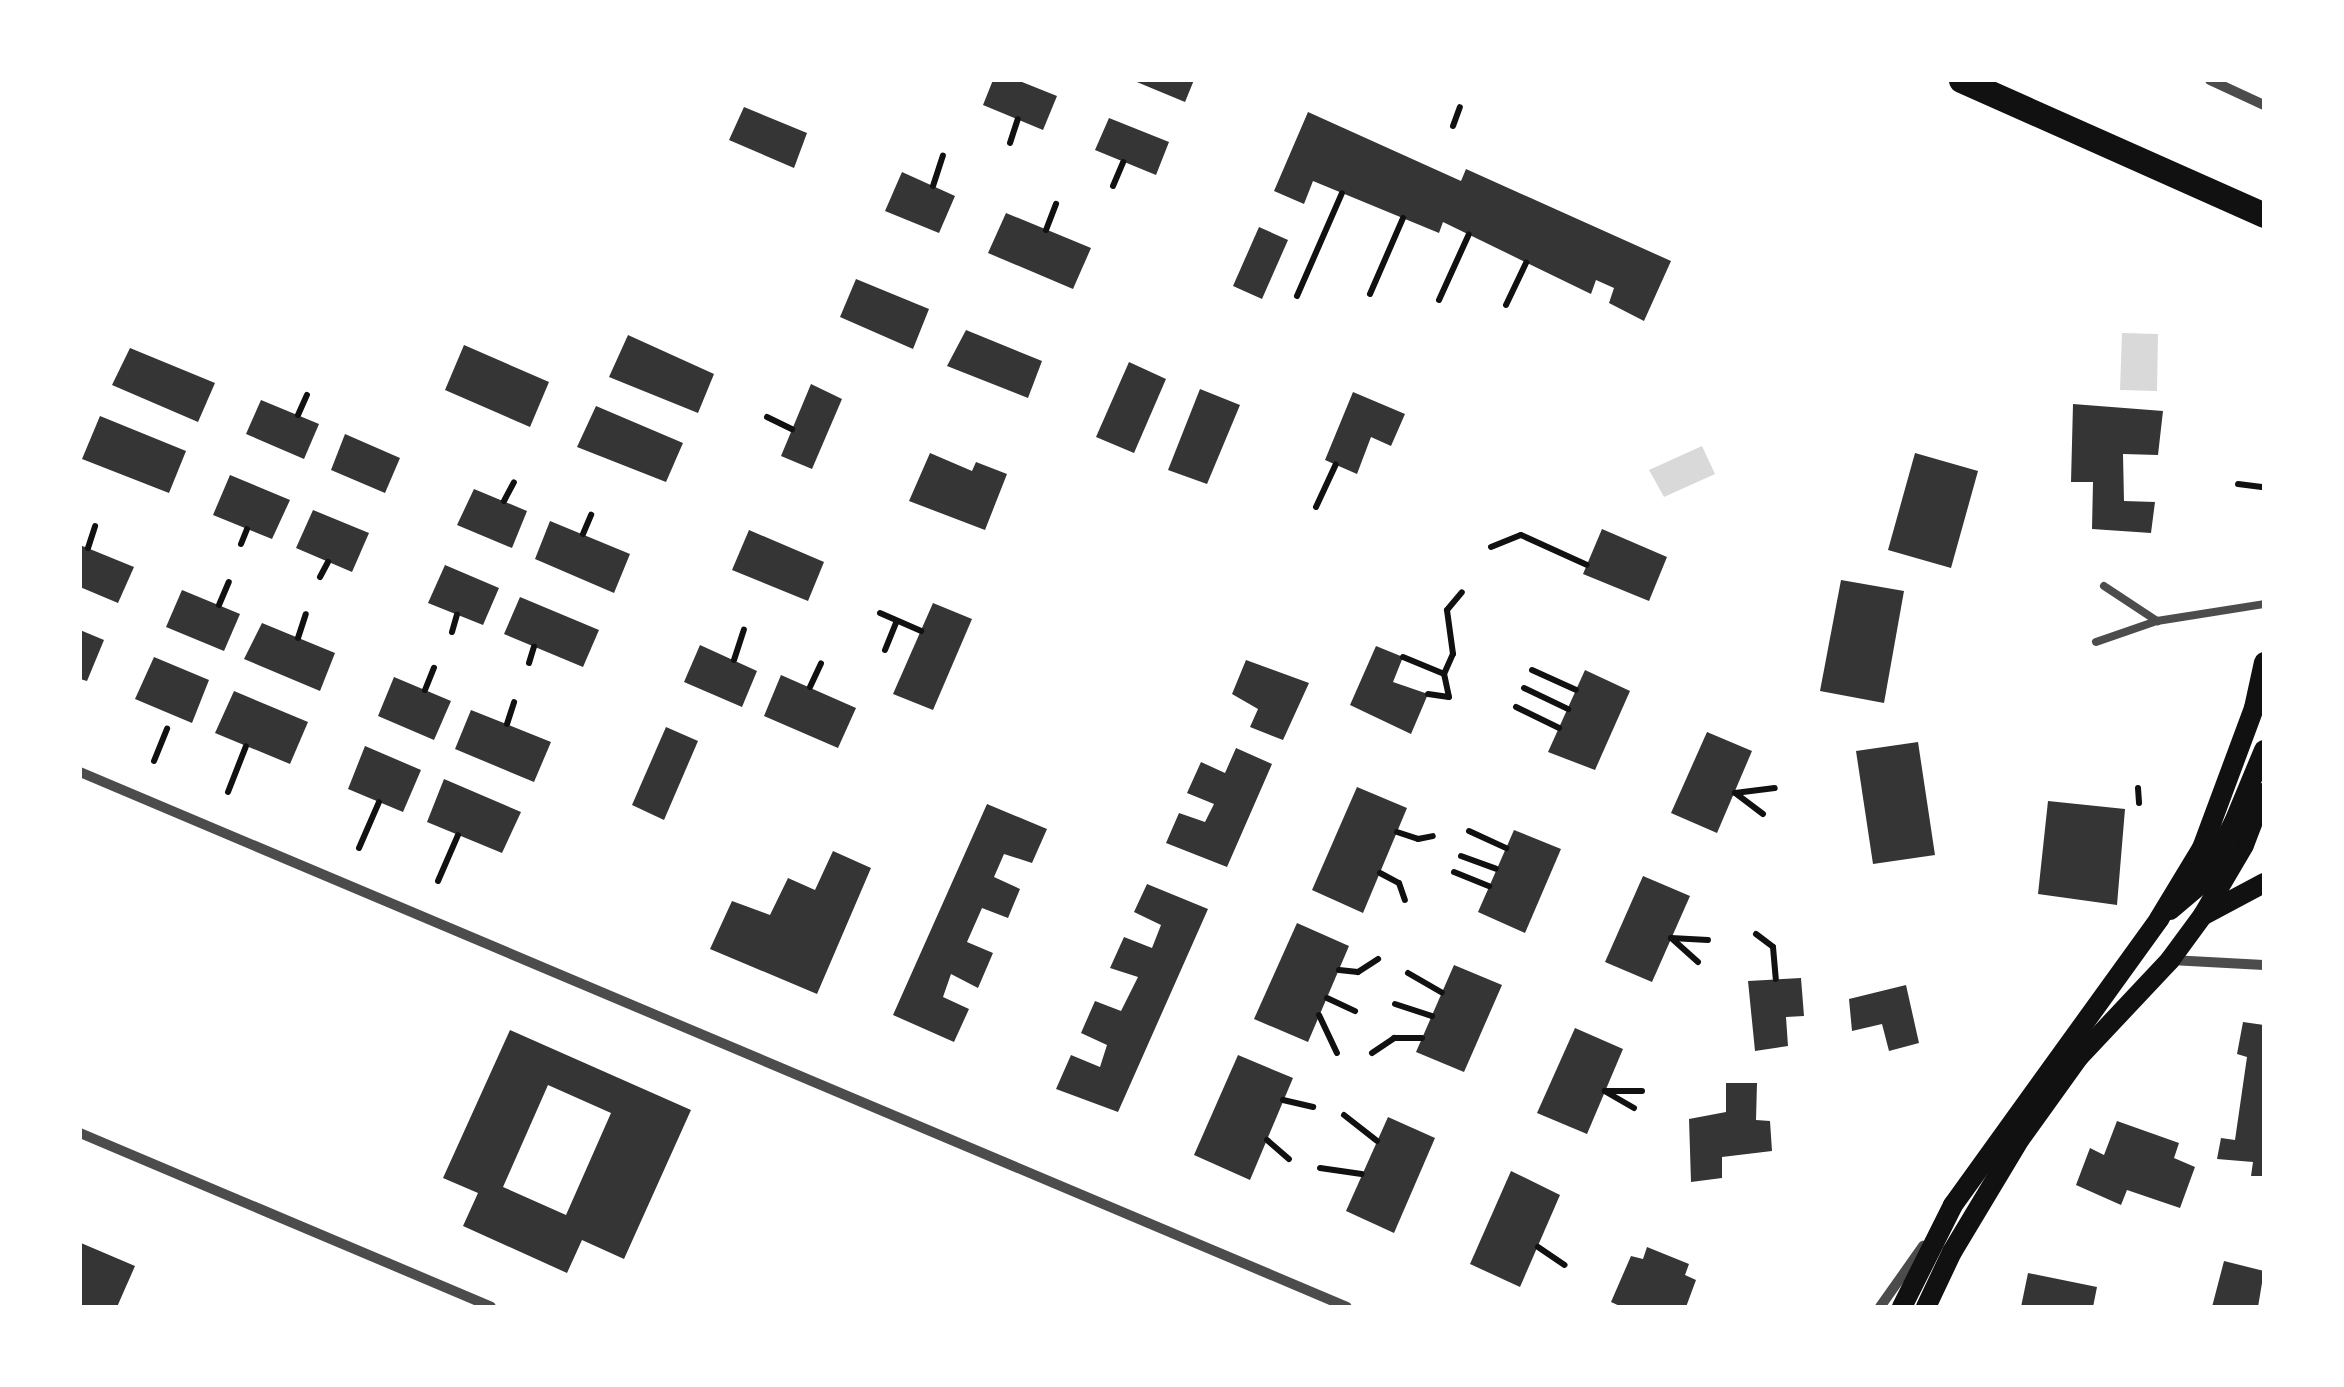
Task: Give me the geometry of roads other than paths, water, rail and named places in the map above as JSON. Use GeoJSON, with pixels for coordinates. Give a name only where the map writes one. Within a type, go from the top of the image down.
{"type":"FeatureCollection","features":[{"type":"Feature","properties":{"kind":"main road"},"geometry":{"type":"LineString","coordinates":[[1961,80],[2264,215]]}},
{"type":"Feature","properties":{"kind":"main road"},"geometry":{"type":"LineString","coordinates":[[1902,1307],[1953,1205],[2158,919],[2202,848],[2254,708],[2264,662]]}},
{"type":"Feature","properties":{"kind":"main road"},"geometry":{"type":"LineString","coordinates":[[2158,919],[2200,885],[2234,822],[2264,750]]}},
{"type":"Feature","properties":{"kind":"main road"},"geometry":{"type":"LineString","coordinates":[[1926,1307],[1952,1252],[2020,1140],[2078,1057],[2170,960],[2203,916],[2244,845],[2264,793]]}},
{"type":"Feature","properties":{"kind":"main road"},"geometry":{"type":"LineString","coordinates":[[2203,916],[2264,884]]}},
{"type":"Feature","properties":{"kind":"street"},"geometry":{"type":"LineString","coordinates":[[2210,80],[2264,106]]}},
{"type":"Feature","properties":{"kind":"street"},"geometry":{"type":"LineString","coordinates":[[80,772],[1347,1307]]}},
{"type":"Feature","properties":{"kind":"street"},"geometry":{"type":"LineString","coordinates":[[2170,960],[2264,966]]}},
{"type":"Feature","properties":{"kind":"street"},"geometry":{"type":"LineString","coordinates":[[80,1133],[491,1307]]}},
{"type":"Feature","properties":{"kind":"street"},"geometry":{"type":"LineString","coordinates":[[1880,1307],[1953,1205]]}},
{"type":"Feature","properties":{"kind":"lane"},"geometry":{"type":"LineString","coordinates":[[2104,586],[2158,621]]}},
{"type":"Feature","properties":{"kind":"lane"},"geometry":{"type":"LineString","coordinates":[[2096,642],[2158,621],[2264,604]]}}]}
